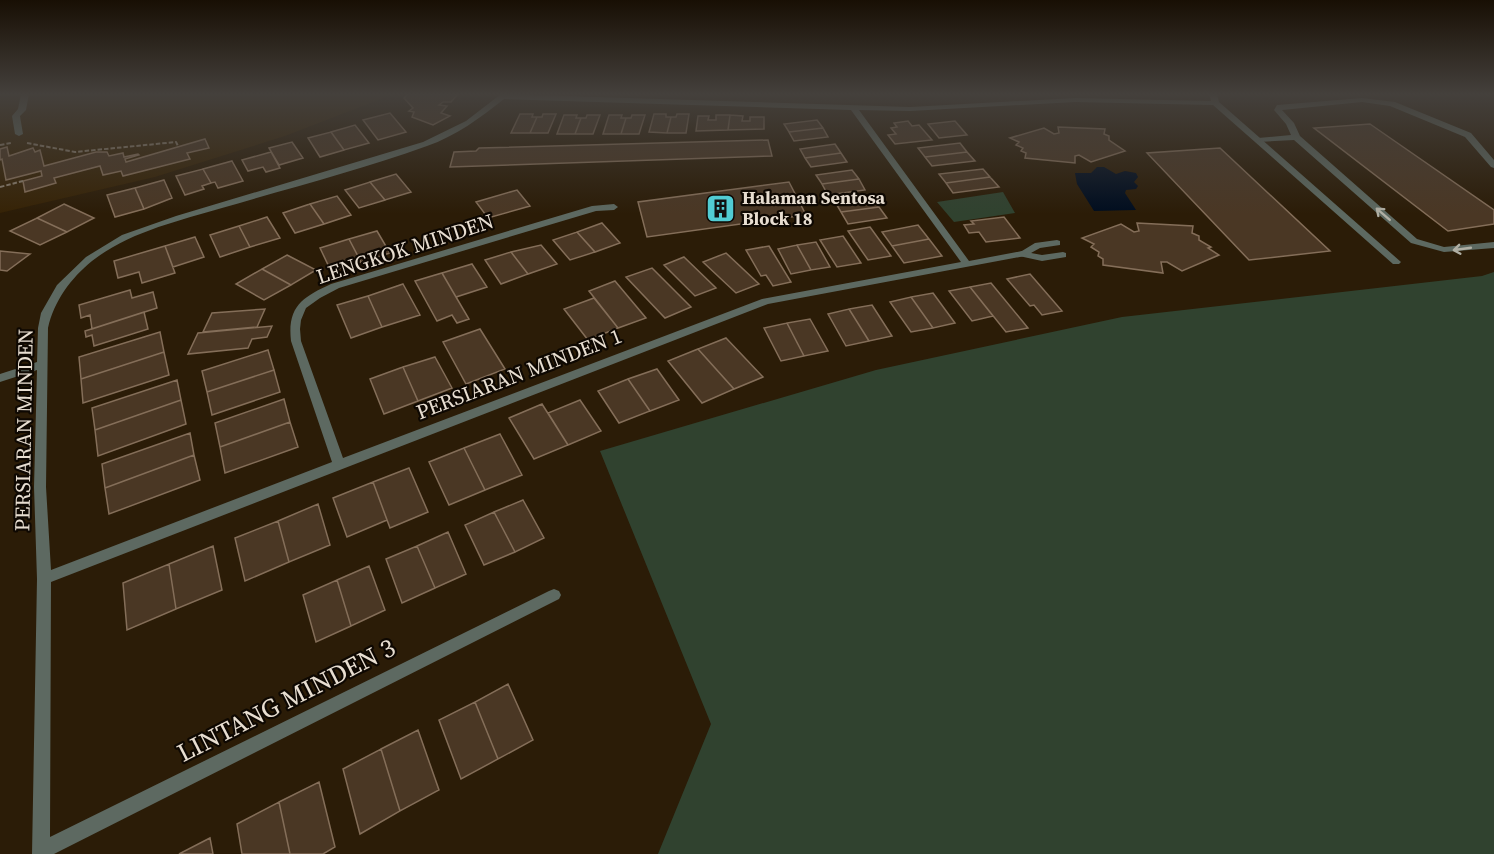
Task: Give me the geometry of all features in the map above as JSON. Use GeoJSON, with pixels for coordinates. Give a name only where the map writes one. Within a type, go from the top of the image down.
{"type":"FeatureCollection","features":[{"type":"Feature","properties":{"kind":"street"},"geometry":{"type":"LineString","coordinates":[[19,134],[20,138]]}},
{"type":"Feature","properties":{"kind":"street","name":"PERSIARAN MINDEN"},"geometry":{"type":"LineString","coordinates":[[41,852],[44,579],[40,487],[43,328],[52,300],[74,272],[106,247],[125,237],[168,221],[426,144],[447,134]]}},
{"type":"Feature","properties":{"kind":"street"},"geometry":{"type":"LineString","coordinates":[[872,134],[966,263]]}},
{"type":"Feature","properties":{"kind":"street"},"geometry":{"type":"LineString","coordinates":[[1252,134],[1396,262]]}},
{"type":"Feature","properties":{"kind":"street"},"geometry":{"type":"LineString","coordinates":[[1295,134],[1414,241],[1430,248],[1447,251],[1494,245]]}},
{"type":"Feature","properties":{"kind":"street"},"geometry":{"type":"LineString","coordinates":[[1465,134],[1494,165]]}},
{"type":"Feature","properties":{"kind":"street"},"geometry":{"type":"LineString","coordinates":[[1258,140],[1296,137]]}},
{"type":"Feature","properties":{"kind":"street","name":"LENGKOK MINDEN"},"geometry":{"type":"LineString","coordinates":[[339,464],[296,341],[294,329],[296,316],[302,305],[335,286],[595,208],[614,207]]}},
{"type":"Feature","properties":{"kind":"street"},"geometry":{"type":"LineString","coordinates":[[1022,254],[1038,245],[1057,243]]}},
{"type":"Feature","properties":{"kind":"street"},"geometry":{"type":"LineString","coordinates":[[1022,254],[1042,258],[1063,255]]}},
{"type":"Feature","properties":{"kind":"street","name":"PERSIARAN MINDEN 1"},"geometry":{"type":"LineString","coordinates":[[44,579],[766,301],[1022,254]]}},
{"type":"Feature","properties":{"kind":"street"},"geometry":{"type":"LineString","coordinates":[[0,378],[43,364]]}},
{"type":"Feature","properties":{"kind":"street","name":"LINTANG MINDEN 3"},"geometry":{"type":"LineString","coordinates":[[41,852],[554,595]]}},
{"type":"Feature","properties":{"kind":"path"},"geometry":{"type":"LineString","coordinates":[[20,138],[75,152],[176,142],[178,146]]}},
{"type":"Feature","properties":{"kind":"path"},"geometry":{"type":"LineString","coordinates":[[0,187],[23,181]]}},
{"type":"Feature","properties":{"kind":"shaded area"},"geometry":{"type":"Polygon","coordinates":[[[0,134],[291,134],[155,177],[0,213],[0,134]]]}},
{"type":"Feature","properties":{"kind":"green space"},"geometry":{"type":"Polygon","coordinates":[[[1003,192],[1015,213],[954,222],[937,202],[1003,192]]]}},
{"type":"Feature","properties":{"kind":"green space"},"geometry":{"type":"Polygon","coordinates":[[[1494,272],[1494,854],[658,854],[711,724],[600,451],[876,370],[1122,317],[1482,276],[1494,272]]]}},
{"type":"Feature","properties":{"kind":"water"},"geometry":{"type":"Polygon","coordinates":[[[1097,167],[1104,167],[1116,174],[1125,171],[1136,173],[1138,177],[1134,182],[1138,186],[1136,189],[1126,190],[1125,193],[1136,210],[1094,211],[1077,184],[1075,173],[1091,173],[1097,167]]]}},
{"type":"Feature","properties":{"kind":"building"},"geometry":{"type":"Polygon","coordinates":[[[332,134],[362,134],[369,143],[344,150],[332,134]]]}},
{"type":"Feature","properties":{"kind":"building"},"geometry":{"type":"Polygon","coordinates":[[[332,134],[344,150],[320,157],[308,138],[332,134]]]}},
{"type":"Feature","properties":{"kind":"building"},"geometry":{"type":"Polygon","coordinates":[[[373,134],[400,134],[378,140],[373,134]]]}},
{"type":"Feature","properties":{"kind":"building"},"geometry":{"type":"Polygon","coordinates":[[[790,134],[826,134],[828,137],[794,141],[790,134]]]}},
{"type":"Feature","properties":{"kind":"building"},"geometry":{"type":"Polygon","coordinates":[[[927,134],[932,140],[895,144],[888,135],[927,134]]]}},
{"type":"Feature","properties":{"kind":"building"},"geometry":{"type":"Polygon","coordinates":[[[936,134],[967,135],[939,138],[936,134]]]}},
{"type":"Feature","properties":{"kind":"building"},"geometry":{"type":"Polygon","coordinates":[[[1024,134],[1104,134],[1125,151],[1091,162],[1079,155],[1075,156],[1075,163],[1025,158],[1026,153],[1021,151],[1023,148],[1016,145],[1019,142],[1010,138],[1024,134]]]}},
{"type":"Feature","properties":{"kind":"building"},"geometry":{"type":"Polygon","coordinates":[[[1322,134],[1384,134],[1494,210],[1494,224],[1448,231],[1322,134]]]}},
{"type":"Feature","properties":{"kind":"building"},"geometry":{"type":"Polygon","coordinates":[[[205,139],[209,148],[187,153],[190,159],[123,176],[121,171],[103,175],[100,166],[54,178],[56,183],[25,192],[23,181],[42,176],[41,171],[6,180],[2,159],[0,160],[0,149],[7,147],[9,156],[33,148],[35,152],[40,150],[44,166],[96,152],[107,152],[109,156],[123,153],[124,157],[139,155],[125,159],[126,162],[205,139]]]}},
{"type":"Feature","properties":{"kind":"building"},"geometry":{"type":"Polygon","coordinates":[[[768,140],[772,156],[450,167],[454,152],[476,151],[479,148],[768,140]]]}},
{"type":"Feature","properties":{"kind":"building"},"geometry":{"type":"Polygon","coordinates":[[[292,142],[303,158],[279,165],[269,148],[292,142]]]}},
{"type":"Feature","properties":{"kind":"building"},"geometry":{"type":"Polygon","coordinates":[[[960,143],[967,152],[925,157],[918,148],[960,143]]]}},
{"type":"Feature","properties":{"kind":"building"},"geometry":{"type":"Polygon","coordinates":[[[835,144],[841,153],[805,158],[800,149],[835,144]]]}},
{"type":"Feature","properties":{"kind":"building"},"geometry":{"type":"Polygon","coordinates":[[[1220,148],[1330,251],[1249,260],[1147,153],[1220,148]]]}},
{"type":"Feature","properties":{"kind":"building"},"geometry":{"type":"Polygon","coordinates":[[[271,152],[280,168],[266,172],[263,167],[248,171],[242,160],[271,152]]]}},
{"type":"Feature","properties":{"kind":"building"},"geometry":{"type":"Polygon","coordinates":[[[967,152],[975,161],[932,166],[925,157],[967,152]]]}},
{"type":"Feature","properties":{"kind":"building"},"geometry":{"type":"Polygon","coordinates":[[[841,153],[847,162],[811,167],[805,158],[841,153]]]}},
{"type":"Feature","properties":{"kind":"building"},"geometry":{"type":"Polygon","coordinates":[[[232,161],[243,181],[218,188],[215,182],[211,183],[203,169],[232,161]]]}},
{"type":"Feature","properties":{"kind":"building"},"geometry":{"type":"Polygon","coordinates":[[[203,169],[211,183],[202,186],[204,189],[185,195],[176,176],[203,169]]]}},
{"type":"Feature","properties":{"kind":"building"},"geometry":{"type":"Polygon","coordinates":[[[983,169],[990,177],[946,183],[939,174],[983,169]]]}},
{"type":"Feature","properties":{"kind":"building"},"geometry":{"type":"Polygon","coordinates":[[[852,170],[859,179],[822,184],[816,175],[852,170]]]}},
{"type":"Feature","properties":{"kind":"building"},"geometry":{"type":"Polygon","coordinates":[[[396,174],[411,192],[385,200],[370,182],[396,174]]]}},
{"type":"Feature","properties":{"kind":"building"},"geometry":{"type":"Polygon","coordinates":[[[990,177],[999,187],[953,193],[946,183],[990,177]]]}},
{"type":"Feature","properties":{"kind":"building"},"geometry":{"type":"Polygon","coordinates":[[[859,179],[865,190],[828,195],[822,184],[859,179]]]}},
{"type":"Feature","properties":{"kind":"building"},"geometry":{"type":"Polygon","coordinates":[[[164,180],[172,198],[144,209],[135,188],[164,180]]]}},
{"type":"Feature","properties":{"kind":"building"},"geometry":{"type":"Polygon","coordinates":[[[370,182],[385,200],[359,208],[345,190],[370,182]]]}},
{"type":"Feature","properties":{"kind":"building","name":"Halaman Sentosa Block 18"},"geometry":{"type":"Polygon","coordinates":[[[789,182],[806,215],[647,237],[638,202],[789,182]]]}},
{"type":"Feature","properties":{"kind":"building"},"geometry":{"type":"Polygon","coordinates":[[[135,188],[144,209],[115,217],[107,195],[135,188]]]}},
{"type":"Feature","properties":{"kind":"building"},"geometry":{"type":"Polygon","coordinates":[[[517,190],[530,206],[488,218],[476,202],[517,190]]]}},
{"type":"Feature","properties":{"kind":"building"},"geometry":{"type":"Polygon","coordinates":[[[337,196],[351,215],[324,224],[310,204],[337,196]]]}},
{"type":"Feature","properties":{"kind":"building"},"geometry":{"type":"Polygon","coordinates":[[[872,196],[879,207],[841,212],[835,202],[872,196]]]}},
{"type":"Feature","properties":{"kind":"building"},"geometry":{"type":"Polygon","coordinates":[[[64,204],[94,218],[67,232],[37,218],[64,204]]]}},
{"type":"Feature","properties":{"kind":"building"},"geometry":{"type":"Polygon","coordinates":[[[310,204],[324,224],[295,233],[283,213],[310,204]]]}},
{"type":"Feature","properties":{"kind":"building"},"geometry":{"type":"Polygon","coordinates":[[[879,207],[887,218],[848,224],[841,212],[879,207]]]}},
{"type":"Feature","properties":{"kind":"building"},"geometry":{"type":"Polygon","coordinates":[[[267,217],[280,238],[250,247],[239,226],[267,217]]]}},
{"type":"Feature","properties":{"kind":"building"},"geometry":{"type":"Polygon","coordinates":[[[1004,217],[1020,238],[986,242],[979,232],[969,233],[964,225],[974,224],[971,221],[1004,217]]]}},
{"type":"Feature","properties":{"kind":"building"},"geometry":{"type":"Polygon","coordinates":[[[37,218],[67,232],[40,245],[10,231],[37,218]]]}},
{"type":"Feature","properties":{"kind":"building"},"geometry":{"type":"Polygon","coordinates":[[[602,223],[620,243],[595,252],[577,232],[602,223]]]}},
{"type":"Feature","properties":{"kind":"building"},"geometry":{"type":"Polygon","coordinates":[[[1137,223],[1193,226],[1192,233],[1199,236],[1199,240],[1219,255],[1182,271],[1167,262],[1161,262],[1163,273],[1103,265],[1103,259],[1098,256],[1099,252],[1091,247],[1094,244],[1082,238],[1121,224],[1134,232],[1139,231],[1137,223]]]}},
{"type":"Feature","properties":{"kind":"building"},"geometry":{"type":"Polygon","coordinates":[[[918,225],[929,239],[892,246],[882,232],[918,225]]]}},
{"type":"Feature","properties":{"kind":"building"},"geometry":{"type":"Polygon","coordinates":[[[239,226],[250,247],[220,257],[210,235],[239,226]]]}},
{"type":"Feature","properties":{"kind":"building"},"geometry":{"type":"Polygon","coordinates":[[[870,227],[891,256],[868,260],[848,231],[870,227]]]}},
{"type":"Feature","properties":{"kind":"building"},"geometry":{"type":"Polygon","coordinates":[[[377,231],[390,253],[361,262],[349,239],[377,231]]]}},
{"type":"Feature","properties":{"kind":"building"},"geometry":{"type":"Polygon","coordinates":[[[577,232],[595,252],[570,260],[553,240],[577,232]]]}},
{"type":"Feature","properties":{"kind":"building"},"geometry":{"type":"Polygon","coordinates":[[[843,236],[861,263],[837,267],[820,240],[843,236]]]}},
{"type":"Feature","properties":{"kind":"building"},"geometry":{"type":"Polygon","coordinates":[[[195,237],[204,257],[173,267],[165,246],[195,237]]]}},
{"type":"Feature","properties":{"kind":"building"},"geometry":{"type":"Polygon","coordinates":[[[349,239],[361,262],[331,271],[320,248],[349,239]]]}},
{"type":"Feature","properties":{"kind":"building"},"geometry":{"type":"Polygon","coordinates":[[[929,239],[942,256],[904,263],[892,246],[929,239]]]}},
{"type":"Feature","properties":{"kind":"building"},"geometry":{"type":"Polygon","coordinates":[[[816,242],[830,267],[811,270],[797,245],[816,242]]]}},
{"type":"Feature","properties":{"kind":"building"},"geometry":{"type":"Polygon","coordinates":[[[541,245],[557,264],[528,274],[511,252],[541,245]]]}},
{"type":"Feature","properties":{"kind":"building"},"geometry":{"type":"Polygon","coordinates":[[[797,245],[811,270],[791,274],[778,249],[797,245]]]}},
{"type":"Feature","properties":{"kind":"building"},"geometry":{"type":"Polygon","coordinates":[[[165,246],[175,273],[142,283],[139,272],[118,278],[114,261],[165,246]]]}},
{"type":"Feature","properties":{"kind":"building"},"geometry":{"type":"Polygon","coordinates":[[[769,246],[791,282],[773,286],[766,275],[761,276],[746,250],[769,246]]]}},
{"type":"Feature","properties":{"kind":"building"},"geometry":{"type":"Polygon","coordinates":[[[0,251],[30,254],[7,271],[0,270],[0,251]]]}},
{"type":"Feature","properties":{"kind":"building"},"geometry":{"type":"Polygon","coordinates":[[[511,252],[528,274],[501,284],[485,260],[511,252]]]}},
{"type":"Feature","properties":{"kind":"building"},"geometry":{"type":"Polygon","coordinates":[[[726,253],[759,284],[736,293],[703,262],[726,253]]]}},
{"type":"Feature","properties":{"kind":"building"},"geometry":{"type":"Polygon","coordinates":[[[287,255],[316,270],[291,285],[262,269],[287,255]]]}},
{"type":"Feature","properties":{"kind":"building"},"geometry":{"type":"Polygon","coordinates":[[[684,257],[716,288],[695,296],[664,265],[684,257]]]}},
{"type":"Feature","properties":{"kind":"building"},"geometry":{"type":"Polygon","coordinates":[[[472,264],[487,287],[456,297],[442,273],[472,264]]]}},
{"type":"Feature","properties":{"kind":"building"},"geometry":{"type":"Polygon","coordinates":[[[652,268],[691,307],[665,318],[626,277],[652,268]]]}},
{"type":"Feature","properties":{"kind":"building"},"geometry":{"type":"Polygon","coordinates":[[[262,269],[291,285],[264,300],[236,284],[262,269]]]}},
{"type":"Feature","properties":{"kind":"building"},"geometry":{"type":"Polygon","coordinates":[[[442,273],[469,319],[457,323],[452,315],[437,321],[415,281],[442,273]]]}},
{"type":"Feature","properties":{"kind":"building"},"geometry":{"type":"Polygon","coordinates":[[[1030,274],[1062,311],[1042,315],[1034,305],[1030,306],[1007,279],[1030,274]]]}},
{"type":"Feature","properties":{"kind":"building"},"geometry":{"type":"Polygon","coordinates":[[[615,281],[646,318],[618,328],[589,291],[615,281]]]}},
{"type":"Feature","properties":{"kind":"building"},"geometry":{"type":"Polygon","coordinates":[[[991,283],[1028,328],[1006,332],[970,287],[991,283]]]}},
{"type":"Feature","properties":{"kind":"building"},"geometry":{"type":"Polygon","coordinates":[[[403,284],[420,315],[382,327],[368,296],[403,284]]]}},
{"type":"Feature","properties":{"kind":"building"},"geometry":{"type":"Polygon","coordinates":[[[970,287],[993,316],[972,321],[949,291],[970,287]]]}},
{"type":"Feature","properties":{"kind":"building"},"geometry":{"type":"Polygon","coordinates":[[[130,290],[132,298],[153,292],[157,308],[92,329],[90,315],[81,318],[79,305],[130,290]]]}},
{"type":"Feature","properties":{"kind":"building"},"geometry":{"type":"Polygon","coordinates":[[[933,293],[955,323],[933,328],[911,297],[933,293]]]}},
{"type":"Feature","properties":{"kind":"building"},"geometry":{"type":"Polygon","coordinates":[[[368,296],[382,327],[351,338],[337,305],[368,296]]]}},
{"type":"Feature","properties":{"kind":"building"},"geometry":{"type":"Polygon","coordinates":[[[911,297],[933,328],[911,332],[890,302],[911,297]]]}},
{"type":"Feature","properties":{"kind":"building"},"geometry":{"type":"Polygon","coordinates":[[[594,298],[618,328],[588,340],[564,309],[594,298]]]}},
{"type":"Feature","properties":{"kind":"building"},"geometry":{"type":"Polygon","coordinates":[[[872,305],[892,336],[869,341],[849,309],[872,305]]]}},
{"type":"Feature","properties":{"kind":"building"},"geometry":{"type":"Polygon","coordinates":[[[265,309],[257,327],[203,332],[212,313],[265,309]]]}},
{"type":"Feature","properties":{"kind":"building"},"geometry":{"type":"Polygon","coordinates":[[[849,309],[869,341],[846,346],[828,314],[849,309]]]}},
{"type":"Feature","properties":{"kind":"building"},"geometry":{"type":"Polygon","coordinates":[[[144,312],[148,329],[94,346],[92,335],[86,337],[85,331],[144,312]]]}},
{"type":"Feature","properties":{"kind":"building"},"geometry":{"type":"Polygon","coordinates":[[[810,319],[828,351],[804,356],[787,323],[810,319]]]}},
{"type":"Feature","properties":{"kind":"building"},"geometry":{"type":"Polygon","coordinates":[[[787,323],[804,356],[781,361],[764,328],[787,323]]]}},
{"type":"Feature","properties":{"kind":"building"},"geometry":{"type":"Polygon","coordinates":[[[272,326],[267,337],[252,339],[248,348],[188,354],[198,333],[272,326]]]}},
{"type":"Feature","properties":{"kind":"building"},"geometry":{"type":"Polygon","coordinates":[[[480,329],[505,369],[466,384],[443,342],[480,329]]]}},
{"type":"Feature","properties":{"kind":"building"},"geometry":{"type":"Polygon","coordinates":[[[160,332],[164,352],[81,379],[79,357],[160,332]]]}},
{"type":"Feature","properties":{"kind":"building"},"geometry":{"type":"Polygon","coordinates":[[[726,338],[763,377],[734,389],[698,349],[726,338]]]}},
{"type":"Feature","properties":{"kind":"building"},"geometry":{"type":"Polygon","coordinates":[[[698,349],[734,389],[702,403],[668,361],[698,349]]]}},
{"type":"Feature","properties":{"kind":"building"},"geometry":{"type":"Polygon","coordinates":[[[268,350],[274,370],[207,392],[202,371],[268,350]]]}},
{"type":"Feature","properties":{"kind":"building"},"geometry":{"type":"Polygon","coordinates":[[[164,352],[169,375],[83,403],[81,379],[164,352]]]}},
{"type":"Feature","properties":{"kind":"building"},"geometry":{"type":"Polygon","coordinates":[[[435,357],[452,388],[418,401],[403,367],[435,357]]]}},
{"type":"Feature","properties":{"kind":"building"},"geometry":{"type":"Polygon","coordinates":[[[403,367],[418,401],[384,414],[370,379],[403,367]]]}},
{"type":"Feature","properties":{"kind":"building"},"geometry":{"type":"Polygon","coordinates":[[[657,369],[679,400],[650,411],[628,379],[657,369]]]}},
{"type":"Feature","properties":{"kind":"building"},"geometry":{"type":"Polygon","coordinates":[[[274,370],[280,392],[212,415],[207,392],[274,370]]]}},
{"type":"Feature","properties":{"kind":"building"},"geometry":{"type":"Polygon","coordinates":[[[628,379],[650,411],[619,423],[598,391],[628,379]]]}},
{"type":"Feature","properties":{"kind":"building"},"geometry":{"type":"Polygon","coordinates":[[[177,380],[181,400],[95,430],[92,408],[177,380]]]}},
{"type":"Feature","properties":{"kind":"building"},"geometry":{"type":"Polygon","coordinates":[[[284,399],[290,422],[220,447],[215,423],[284,399]]]}},
{"type":"Feature","properties":{"kind":"building"},"geometry":{"type":"Polygon","coordinates":[[[181,400],[186,424],[98,456],[95,430],[181,400]]]}},
{"type":"Feature","properties":{"kind":"building"},"geometry":{"type":"Polygon","coordinates":[[[580,400],[601,431],[568,445],[548,413],[580,400]]]}},
{"type":"Feature","properties":{"kind":"building"},"geometry":{"type":"Polygon","coordinates":[[[542,404],[568,445],[534,459],[509,418],[542,404]]]}},
{"type":"Feature","properties":{"kind":"building"},"geometry":{"type":"Polygon","coordinates":[[[290,422],[298,447],[225,473],[220,447],[290,422]]]}},
{"type":"Feature","properties":{"kind":"building"},"geometry":{"type":"Polygon","coordinates":[[[190,433],[194,455],[105,488],[102,464],[190,433]]]}},
{"type":"Feature","properties":{"kind":"building"},"geometry":{"type":"Polygon","coordinates":[[[500,434],[522,475],[485,490],[464,448],[500,434]]]}},
{"type":"Feature","properties":{"kind":"building"},"geometry":{"type":"Polygon","coordinates":[[[464,448],[485,490],[449,505],[429,462],[464,448]]]}},
{"type":"Feature","properties":{"kind":"building"},"geometry":{"type":"Polygon","coordinates":[[[194,455],[200,480],[109,514],[105,488],[194,455]]]}},
{"type":"Feature","properties":{"kind":"building"},"geometry":{"type":"Polygon","coordinates":[[[409,468],[428,512],[390,528],[373,482],[409,468]]]}},
{"type":"Feature","properties":{"kind":"building"},"geometry":{"type":"Polygon","coordinates":[[[373,482],[387,520],[347,537],[333,498],[373,482]]]}},
{"type":"Feature","properties":{"kind":"building"},"geometry":{"type":"Polygon","coordinates":[[[523,500],[544,538],[515,552],[494,512],[523,500]]]}},
{"type":"Feature","properties":{"kind":"building"},"geometry":{"type":"Polygon","coordinates":[[[318,504],[330,545],[289,562],[278,521],[318,504]]]}},
{"type":"Feature","properties":{"kind":"building"},"geometry":{"type":"Polygon","coordinates":[[[494,512],[515,552],[484,565],[465,525],[494,512]]]}},
{"type":"Feature","properties":{"kind":"building"},"geometry":{"type":"Polygon","coordinates":[[[278,521],[289,562],[245,581],[235,538],[278,521]]]}},
{"type":"Feature","properties":{"kind":"building"},"geometry":{"type":"Polygon","coordinates":[[[448,532],[466,574],[435,588],[417,546],[448,532]]]}},
{"type":"Feature","properties":{"kind":"building"},"geometry":{"type":"Polygon","coordinates":[[[213,546],[222,590],[176,609],[169,564],[213,546]]]}},
{"type":"Feature","properties":{"kind":"building"},"geometry":{"type":"Polygon","coordinates":[[[417,546],[435,588],[402,603],[386,559],[417,546]]]}},
{"type":"Feature","properties":{"kind":"building"},"geometry":{"type":"Polygon","coordinates":[[[169,564],[176,609],[127,630],[123,583],[169,564]]]}},
{"type":"Feature","properties":{"kind":"building"},"geometry":{"type":"Polygon","coordinates":[[[369,566],[385,610],[351,626],[337,580],[369,566]]]}},
{"type":"Feature","properties":{"kind":"building"},"geometry":{"type":"Polygon","coordinates":[[[337,580],[351,626],[316,642],[303,595],[337,580]]]}},
{"type":"Feature","properties":{"kind":"building"},"geometry":{"type":"Polygon","coordinates":[[[508,684],[533,740],[498,759],[475,702],[508,684]]]}},
{"type":"Feature","properties":{"kind":"building"},"geometry":{"type":"Polygon","coordinates":[[[475,702],[498,759],[461,779],[439,720],[475,702]]]}},
{"type":"Feature","properties":{"kind":"building"},"geometry":{"type":"Polygon","coordinates":[[[418,730],[439,790],[400,811],[381,749],[418,730]]]}},
{"type":"Feature","properties":{"kind":"building"},"geometry":{"type":"Polygon","coordinates":[[[381,749],[400,811],[360,834],[343,769],[381,749]]]}},
{"type":"Feature","properties":{"kind":"building"},"geometry":{"type":"Polygon","coordinates":[[[319,782],[335,847],[323,854],[290,854],[279,802],[319,782]]]}},
{"type":"Feature","properties":{"kind":"building"},"geometry":{"type":"Polygon","coordinates":[[[279,802],[290,854],[242,854],[237,824],[279,802]]]}},
{"type":"Feature","properties":{"kind":"building"},"geometry":{"type":"Polygon","coordinates":[[[210,838],[213,854],[179,854],[210,838]]]}},
{"type":"Feature","properties":{"kind":"place","name":"Halaman Sentosa Block 18"},"geometry":{"type":"Point","coordinates":[721,208]}}]}
